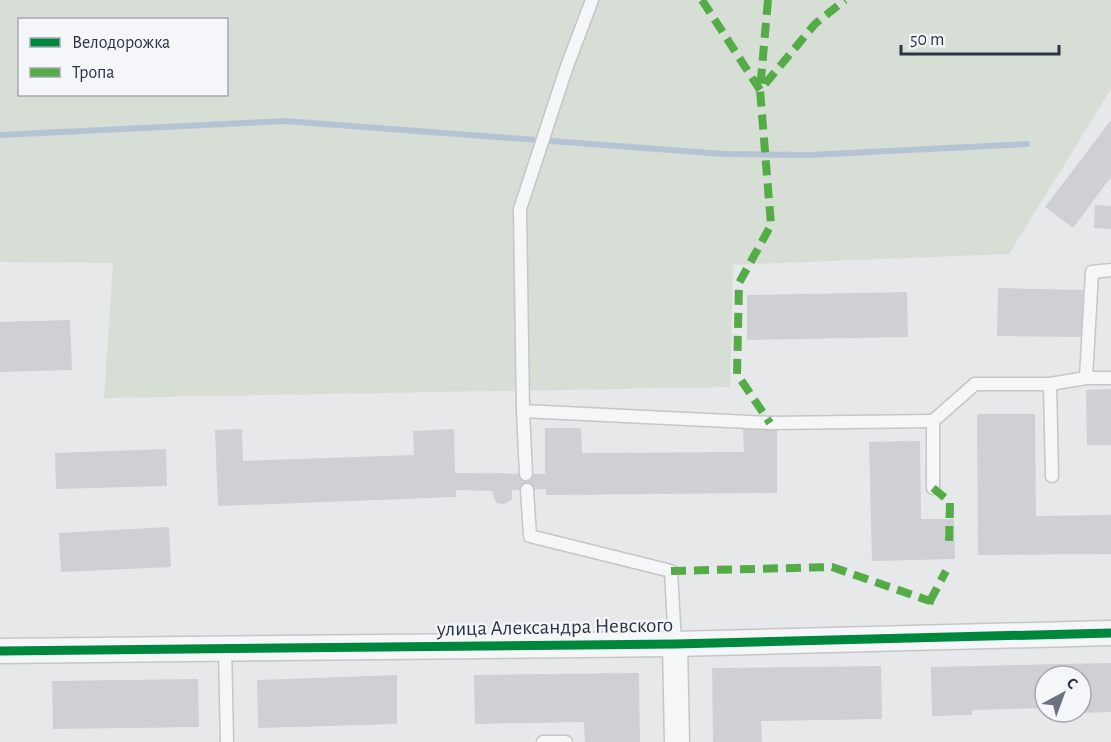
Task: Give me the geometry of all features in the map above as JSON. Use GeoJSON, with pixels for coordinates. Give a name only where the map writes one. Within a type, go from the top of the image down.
{"type":"FeatureCollection","features":[{"type":"Feature","properties":{"kind":"street","name":"улица Александра Невского"},"geometry":{"type":"LineString","coordinates":[[0,651],[675,644],[1111,633]]}},
{"type":"Feature","properties":{"kind":"street"},"geometry":{"type":"LineString","coordinates":[[675,644],[677,742]]}},
{"type":"Feature","properties":{"kind":"lane"},"geometry":{"type":"LineString","coordinates":[[526,474],[520,209],[566,69],[592,0]]}},
{"type":"Feature","properties":{"kind":"lane"},"geometry":{"type":"LineString","coordinates":[[1086,378],[1092,272],[1111,270]]}},
{"type":"Feature","properties":{"kind":"lane"},"geometry":{"type":"LineString","coordinates":[[523,411],[770,423],[933,421],[975,384],[1050,384],[1086,378],[1111,378]]}},
{"type":"Feature","properties":{"kind":"lane"},"geometry":{"type":"LineString","coordinates":[[1050,384],[1052,476]]}},
{"type":"Feature","properties":{"kind":"lane"},"geometry":{"type":"LineString","coordinates":[[933,421],[933,488]]}},
{"type":"Feature","properties":{"kind":"lane"},"geometry":{"type":"LineString","coordinates":[[527,490],[530,536],[670,571],[675,644]]}},
{"type":"Feature","properties":{"kind":"lane"},"geometry":{"type":"LineString","coordinates":[[225,648],[227,742]]}},
{"type":"Feature","properties":{"kind":"lane"},"geometry":{"type":"LineString","coordinates":[[543,742],[566,742]]}},
{"type":"Feature","properties":{"kind":"shaded area"},"geometry":{"type":"Polygon","coordinates":[[[0,0],[1111,0],[1111,89],[1009,254],[733,265],[730,387],[104,398],[113,263],[0,262],[0,0]]]}},
{"type":"Feature","properties":{"kind":"building"},"geometry":{"type":"Polygon","coordinates":[[[1111,120],[1111,177],[1073,228],[1045,207],[1111,120]]]}},
{"type":"Feature","properties":{"kind":"building"},"geometry":{"type":"Polygon","coordinates":[[[1095,205],[1111,206],[1111,229],[1094,228],[1095,205]]]}},
{"type":"Feature","properties":{"kind":"building"},"geometry":{"type":"Polygon","coordinates":[[[998,288],[1083,290],[1082,337],[997,336],[998,288]]]}},
{"type":"Feature","properties":{"kind":"building"},"geometry":{"type":"Polygon","coordinates":[[[907,292],[908,337],[747,340],[747,295],[907,292]]]}},
{"type":"Feature","properties":{"kind":"building"},"geometry":{"type":"Polygon","coordinates":[[[70,320],[72,370],[0,372],[0,322],[70,320]]]}},
{"type":"Feature","properties":{"kind":"building"},"geometry":{"type":"Polygon","coordinates":[[[1111,389],[1111,445],[1087,445],[1086,390],[1111,389]]]}},
{"type":"Feature","properties":{"kind":"building"},"geometry":{"type":"Polygon","coordinates":[[[977,414],[1035,414],[1036,516],[1111,515],[1111,554],[978,555],[977,414]]]}},
{"type":"Feature","properties":{"kind":"building"},"geometry":{"type":"Polygon","coordinates":[[[545,428],[581,428],[582,453],[744,452],[743,429],[777,429],[777,493],[546,495],[546,489],[512,490],[512,500],[504,504],[496,503],[492,491],[456,490],[456,497],[218,506],[215,430],[242,429],[243,461],[414,455],[413,431],[454,429],[455,473],[545,474],[545,428]]]}},
{"type":"Feature","properties":{"kind":"building"},"geometry":{"type":"Polygon","coordinates":[[[920,441],[921,519],[954,519],[955,559],[872,561],[869,442],[920,441]]]}},
{"type":"Feature","properties":{"kind":"building"},"geometry":{"type":"Polygon","coordinates":[[[166,449],[167,486],[56,489],[55,453],[166,449]]]}},
{"type":"Feature","properties":{"kind":"building"},"geometry":{"type":"Polygon","coordinates":[[[169,527],[171,567],[61,572],[59,533],[169,527]]]}},
{"type":"Feature","properties":{"kind":"building"},"geometry":{"type":"Polygon","coordinates":[[[1111,663],[1111,712],[1093,713],[1093,664],[1066,664],[1111,663]]]}},
{"type":"Feature","properties":{"kind":"building"},"geometry":{"type":"Polygon","coordinates":[[[1033,665],[1033,708],[972,710],[972,715],[932,716],[931,667],[1033,665]]]}},
{"type":"Feature","properties":{"kind":"building"},"geometry":{"type":"Polygon","coordinates":[[[881,666],[882,719],[761,721],[762,742],[713,742],[712,668],[881,666]]]}},
{"type":"Feature","properties":{"kind":"building"},"geometry":{"type":"Polygon","coordinates":[[[639,673],[640,742],[585,742],[584,722],[475,724],[474,675],[639,673]]]}},
{"type":"Feature","properties":{"kind":"building"},"geometry":{"type":"Polygon","coordinates":[[[397,675],[397,724],[258,728],[257,680],[397,675]]]}},
{"type":"Feature","properties":{"kind":"building"},"geometry":{"type":"Polygon","coordinates":[[[198,679],[199,727],[53,729],[52,681],[198,679]]]}},
{"type":"Feature","properties":{"kind":"waterway"},"geometry":{"type":"LineString","coordinates":[[0,135],[285,121],[724,154],[810,155],[1027,144]]}},
{"type":"Feature","properties":{"kind":"marked path"},"geometry":{"type":"LineString","coordinates":[[702,0],[760,90],[815,24],[845,0]]}},
{"type":"Feature","properties":{"kind":"marked path"},"geometry":{"type":"LineString","coordinates":[[768,0],[760,90],[771,225],[739,283],[737,374],[770,423]]}},
{"type":"Feature","properties":{"kind":"marked path"},"geometry":{"type":"LineString","coordinates":[[933,488],[950,502],[949,545]]}},
{"type":"Feature","properties":{"kind":"marked path"},"geometry":{"type":"LineString","coordinates":[[671,571],[832,567],[930,601],[928,610]]}},
{"type":"Feature","properties":{"kind":"marked path"},"geometry":{"type":"LineString","coordinates":[[930,601],[946,571]]}},
{"type":"Feature","properties":{"kind":"cycle path"},"geometry":{"type":"LineString","coordinates":[[0,651],[675,644],[1111,633]]}}]}
